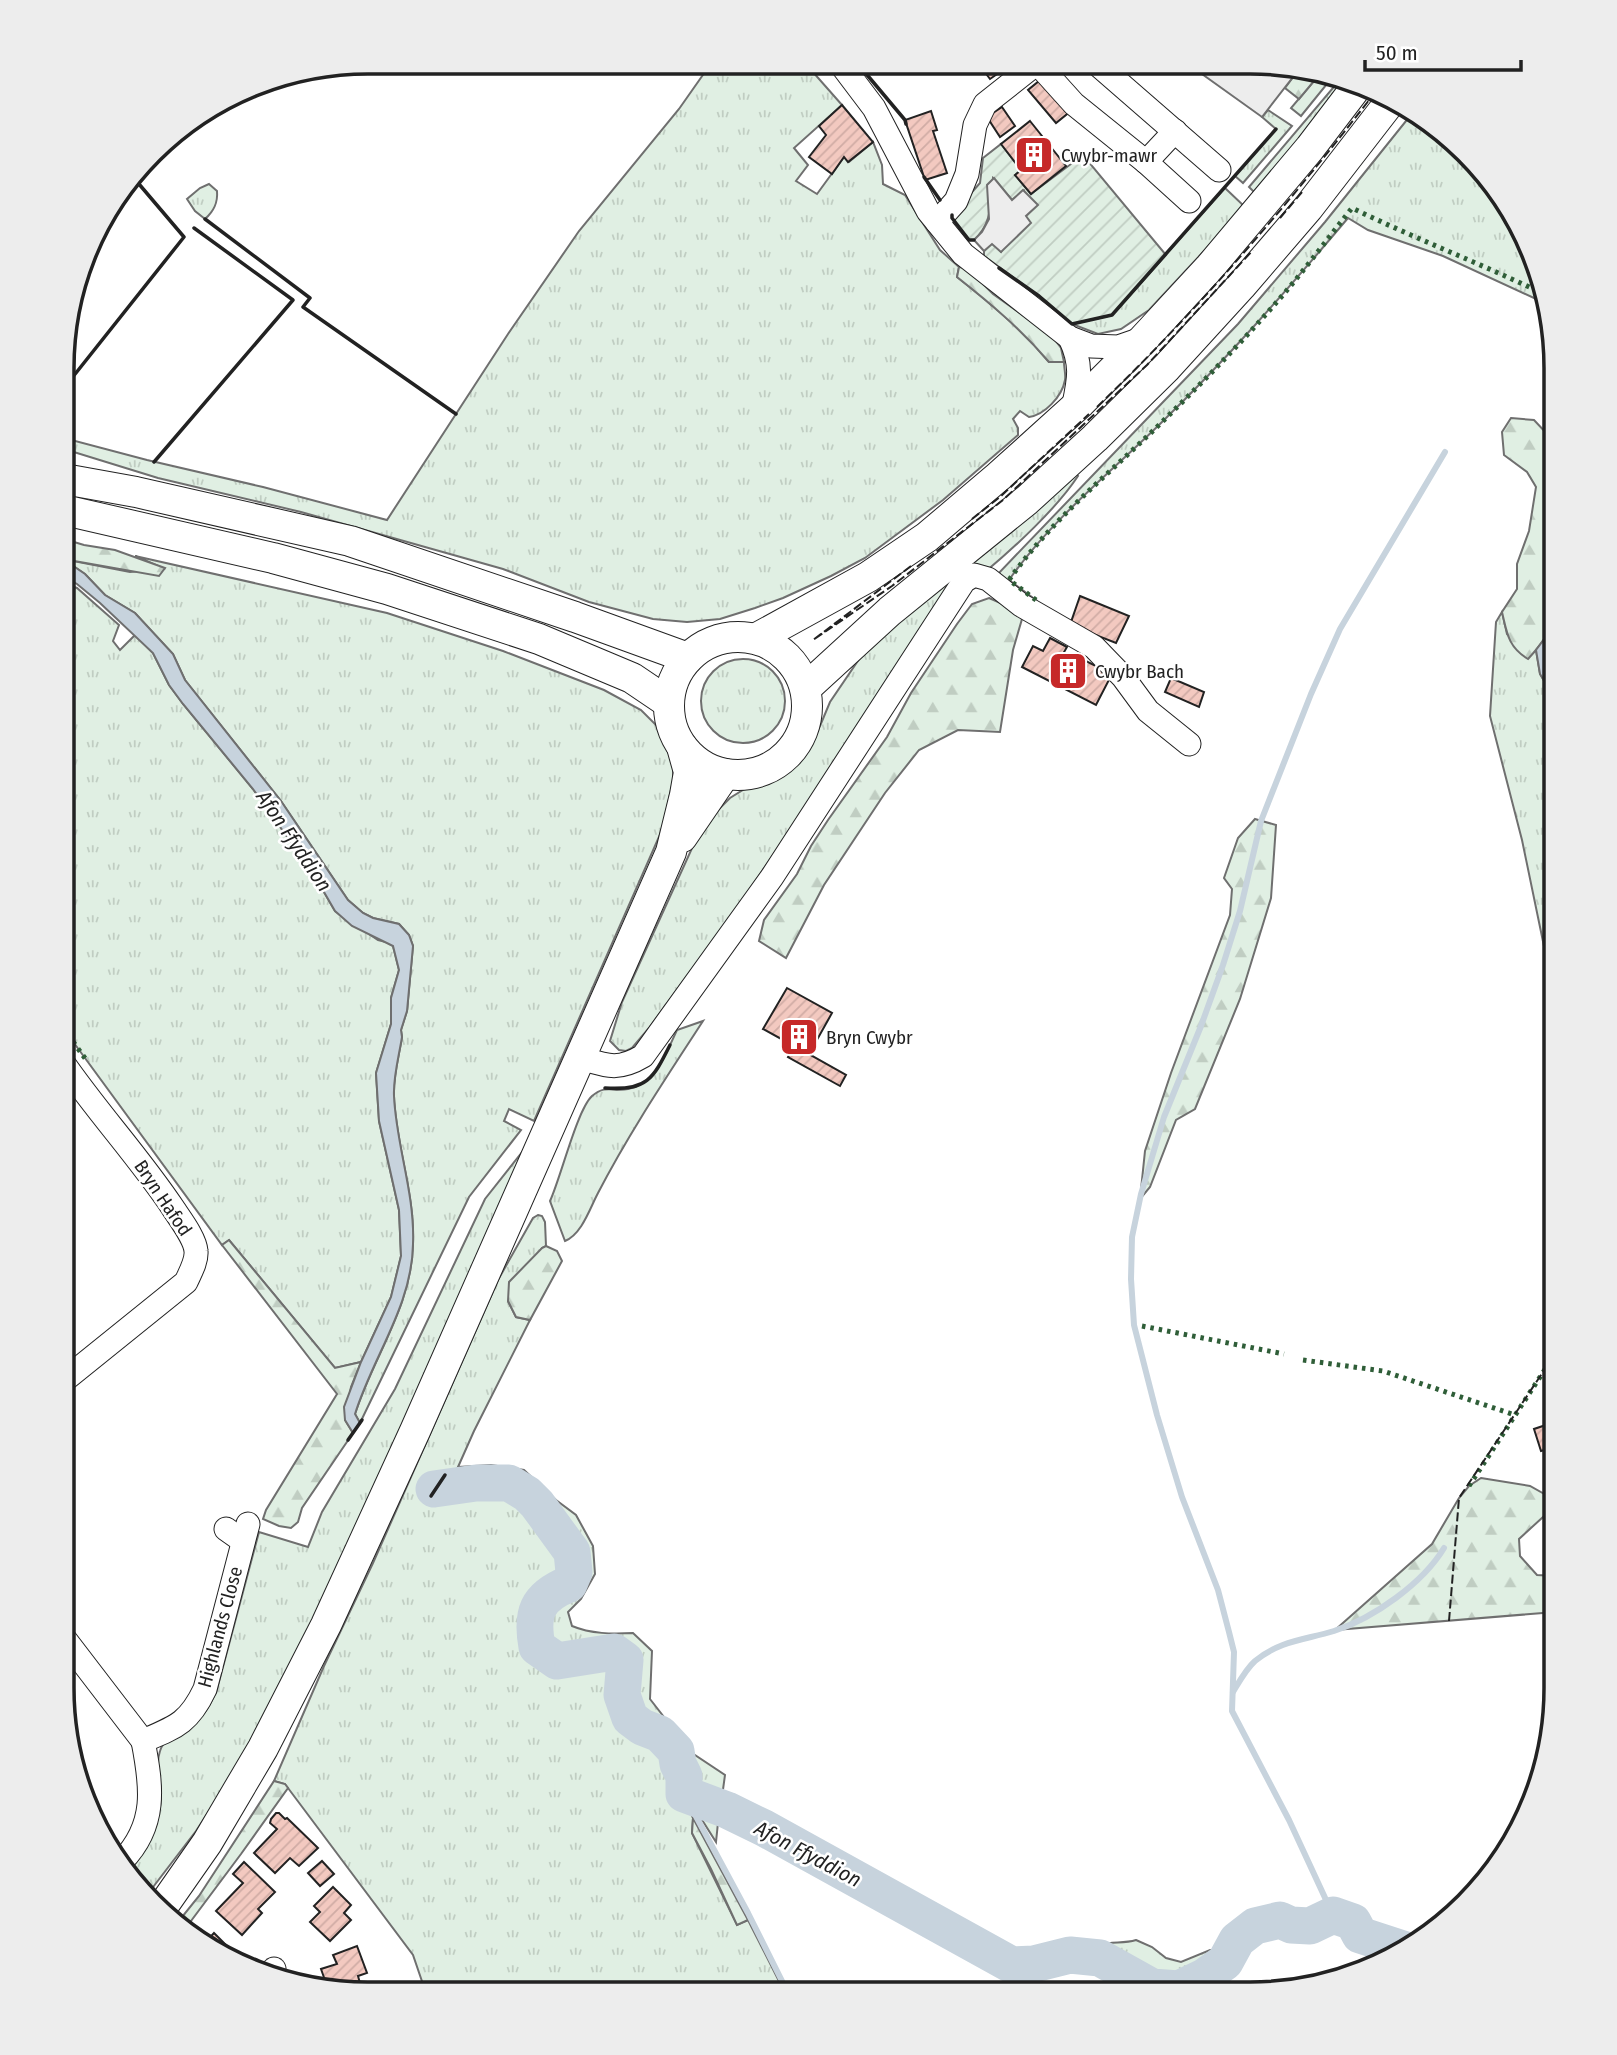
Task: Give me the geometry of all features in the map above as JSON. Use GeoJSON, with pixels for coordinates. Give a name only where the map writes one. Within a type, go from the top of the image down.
{"type":"FeatureCollection","features":[{"type":"Feature","properties":{"kind":"main road"},"geometry":{"type":"LineString","coordinates":[[757,639],[868,577],[928,537],[1073,409],[1146,337],[1219,257],[1352,92]]}},
{"type":"Feature","properties":{"kind":"main road"},"geometry":{"type":"LineString","coordinates":[[806,688],[890,611],[1027,500],[1167,367],[1308,208],[1386,107]]}},
{"type":"Feature","properties":{"kind":"main road"},"geometry":{"type":"LineString","coordinates":[[74,481],[136,492],[350,541],[576,617],[688,658]]}},
{"type":"Feature","properties":{"kind":"main road"},"geometry":{"type":"LineString","coordinates":[[74,512],[273,558],[399,593],[539,639],[632,678],[669,703]]}},
{"type":"Feature","properties":{"kind":"main road"},"geometry":{"type":"LineString","coordinates":[[166,1901],[207,1843],[263,1748],[326,1625],[582,1058],[671,852],[689,772],[682,747],[671,725],[669,703],[674,679],[688,658],[707,643],[724,637],[757,639],[779,649],[796,666],[806,688],[808,712],[797,743],[781,761],[763,771],[725,774],[702,766],[682,747]]}},
{"type":"Feature","properties":{"kind":"main road"},"geometry":{"type":"LineString","coordinates":[[671,852],[725,774]]}},
{"type":"Feature","properties":{"kind":"street"},"geometry":{"type":"LineString","coordinates":[[848,74],[874,108],[928,211],[964,254],[1070,338],[1091,346],[1118,347],[1146,337]]}},
{"type":"Feature","properties":{"kind":"street"},"geometry":{"type":"LineString","coordinates":[[937,222],[956,201],[967,174],[975,125],[985,104],[1023,74]]}},
{"type":"Feature","properties":{"kind":"street"},"geometry":{"type":"LineString","coordinates":[[1047,74],[1074,104],[1189,201]]}},
{"type":"Feature","properties":{"kind":"street"},"geometry":{"type":"LineString","coordinates":[[1109,74],[1219,170]]}},
{"type":"Feature","properties":{"kind":"street"},"geometry":{"type":"LineString","coordinates":[[1146,162],[1175,131]]}},
{"type":"Feature","properties":{"kind":"street"},"geometry":{"type":"LineString","coordinates":[[1070,338],[1077,354],[1080,375],[1073,409]]}},
{"type":"Feature","properties":{"kind":"street"},"geometry":{"type":"LineString","coordinates":[[582,1058],[609,1067],[631,1063],[643,1056],[772,877],[964,581],[974,575],[988,579],[1021,605],[1094,647],[1123,677],[1148,712],[1189,744]]}},
{"type":"Feature","properties":{"kind":"street","name":"Bryn Hafod"},"geometry":{"type":"LineString","coordinates":[[74,1080],[153,1178],[186,1226],[196,1250],[186,1282],[74,1372]]}},
{"type":"Feature","properties":{"kind":"street","name":"Highlands Close"},"geometry":{"type":"LineString","coordinates":[[143,1741],[185,1721],[205,1689],[239,1531]]}},
{"type":"Feature","properties":{"kind":"street"},"geometry":{"type":"LineString","coordinates":[[74,1651],[143,1741],[150,1779],[149,1816],[127,1856]]}},
{"type":"Feature","properties":{"kind":"green space"},"geometry":{"type":"Polygon","coordinates":[[[704,74],[815,74],[842,105],[794,148],[808,165],[796,181],[817,194],[844,157],[849,162],[873,142],[882,165],[883,184],[905,195],[940,250],[959,267],[957,277],[1005,317],[1049,362],[1064,362],[1063,386],[1052,404],[1035,416],[1029,417],[1020,411],[1013,419],[1018,435],[943,500],[865,558],[783,598],[720,619],[687,622],[653,619],[589,602],[503,569],[301,512],[158,478],[74,452],[74,441],[387,520],[508,334],[579,231],[679,109],[704,74]]]}},
{"type":"Feature","properties":{"kind":"green space"},"geometry":{"type":"Polygon","coordinates":[[[1293,77],[1314,81],[1299,99],[1285,88],[1293,77]]]}},
{"type":"Feature","properties":{"kind":"green space"},"geometry":{"type":"Polygon","coordinates":[[[1314,81],[1327,84],[1301,116],[1291,108],[1314,81]]]}},
{"type":"Feature","properties":{"kind":"green space"},"geometry":{"type":"Polygon","coordinates":[[[1334,86],[1341,88],[1256,194],[1249,187],[1334,86]]]}},
{"type":"Feature","properties":{"kind":"green space"},"geometry":{"type":"Polygon","coordinates":[[[1268,110],[1292,126],[1243,183],[1235,176],[1276,129],[1262,117],[1268,110]]]}},
{"type":"Feature","properties":{"kind":"green space"},"geometry":{"type":"Polygon","coordinates":[[[1407,120],[1443,146],[1471,174],[1494,204],[1521,255],[1535,298],[1443,256],[1368,230],[1348,218],[1210,374],[1081,498],[1025,558],[1009,580],[1036,600],[1032,604],[995,577],[1238,324],[1407,120]]]}},
{"type":"Feature","properties":{"kind":"green space"},"geometry":{"type":"Polygon","coordinates":[[[1001,144],[1021,170],[1015,175],[1031,194],[1083,155],[1166,255],[1112,315],[1072,324],[984,256],[984,251],[992,243],[1001,252],[1026,216],[1024,191],[1012,200],[993,178],[988,220],[974,240],[969,240],[952,218],[980,183],[983,158],[1001,144]]]}},
{"type":"Feature","properties":{"kind":"green space"},"geometry":{"type":"Polygon","coordinates":[[[209,184],[217,191],[217,199],[213,210],[205,219],[187,199],[209,184]]]}},
{"type":"Feature","properties":{"kind":"green space"},"geometry":{"type":"Polygon","coordinates":[[[1225,188],[1245,207],[1149,310],[1121,329],[1098,334],[1072,324],[1112,315],[1225,188]]]}},
{"type":"Feature","properties":{"kind":"green space"},"geometry":{"type":"Polygon","coordinates":[[[959,267],[967,268],[993,294],[1052,336],[1061,348],[1064,362],[1049,362],[1005,317],[957,277],[959,267]]]}},
{"type":"Feature","properties":{"kind":"green space"},"geometry":{"type":"Polygon","coordinates":[[[1511,418],[1534,420],[1544,431],[1544,639],[1528,659],[1512,644],[1502,612],[1517,589],[1517,564],[1529,531],[1536,487],[1527,472],[1504,455],[1502,432],[1511,418]]]}},
{"type":"Feature","properties":{"kind":"green space"},"geometry":{"type":"Polygon","coordinates":[[[1076,474],[1078,476],[1047,514],[985,572],[834,766],[732,915],[649,1028],[632,1048],[619,1050],[610,1041],[622,1002],[698,835],[713,815],[730,798],[800,760],[820,726],[830,702],[866,649],[1076,474]]]}},
{"type":"Feature","properties":{"kind":"green space"},"geometry":{"type":"Polygon","coordinates":[[[74,542],[115,550],[165,568],[159,576],[74,561],[74,542]]]}},
{"type":"Feature","properties":{"kind":"green space"},"geometry":{"type":"Polygon","coordinates":[[[135,556],[387,613],[503,651],[604,690],[641,710],[666,735],[673,760],[673,781],[662,830],[534,1121],[509,1109],[504,1121],[521,1130],[469,1197],[360,1423],[355,1414],[399,1310],[411,1267],[413,1225],[395,1115],[394,1089],[401,1030],[407,1011],[413,946],[409,935],[399,924],[373,918],[348,900],[281,801],[185,680],[173,654],[135,613],[105,595],[74,566],[74,561],[130,572],[165,569],[135,556]]]}},
{"type":"Feature","properties":{"kind":"green space"},"geometry":{"type":"Polygon","coordinates":[[[74,587],[119,625],[113,641],[120,650],[135,635],[153,653],[169,685],[253,789],[313,873],[335,911],[378,940],[393,946],[399,970],[391,998],[391,1024],[376,1073],[379,1121],[399,1210],[401,1256],[391,1297],[361,1362],[335,1368],[229,1240],[222,1245],[74,1043],[74,587]]]}},
{"type":"Feature","properties":{"kind":"green space"},"geometry":{"type":"Polygon","coordinates":[[[989,598],[1012,608],[1022,619],[1013,650],[1000,732],[958,730],[919,750],[885,793],[824,885],[786,958],[759,941],[764,920],[797,874],[828,820],[887,737],[911,693],[957,624],[972,604],[989,598]]]}},
{"type":"Feature","properties":{"kind":"green space"},"geometry":{"type":"Polygon","coordinates":[[[1502,612],[1507,634],[1528,658],[1536,650],[1540,674],[1544,681],[1544,946],[1522,840],[1490,716],[1496,622],[1502,612]]]}},
{"type":"Feature","properties":{"kind":"green space"},"geometry":{"type":"Polygon","coordinates":[[[743,659],[759,662],[773,671],[782,685],[785,701],[782,717],[773,731],[759,740],[743,743],[727,740],[713,731],[704,717],[701,701],[704,685],[713,671],[727,662],[743,659]]]}},
{"type":"Feature","properties":{"kind":"green space"},"geometry":{"type":"Polygon","coordinates":[[[1255,819],[1276,825],[1271,898],[1240,999],[1195,1109],[1176,1120],[1150,1187],[1140,1199],[1145,1151],[1230,915],[1232,889],[1224,878],[1238,838],[1255,819]]]}},
{"type":"Feature","properties":{"kind":"green space"},"geometry":{"type":"Polygon","coordinates":[[[703,1021],[635,1127],[581,1227],[565,1241],[550,1201],[586,1104],[601,1090],[628,1089],[646,1081],[659,1066],[677,1030],[703,1021]]]}},
{"type":"Feature","properties":{"kind":"green space"},"geometry":{"type":"Polygon","coordinates":[[[530,1142],[378,1489],[246,1755],[196,1831],[153,1888],[133,1865],[146,1844],[158,1815],[161,1795],[158,1767],[160,1751],[173,1734],[205,1712],[216,1693],[259,1532],[308,1547],[322,1512],[395,1389],[485,1199],[530,1142]]]}},
{"type":"Feature","properties":{"kind":"green space"},"geometry":{"type":"Polygon","coordinates":[[[542,1216],[545,1222],[546,1246],[542,1248],[508,1301],[516,1317],[530,1320],[458,1467],[491,1465],[524,1470],[576,1515],[593,1546],[595,1574],[581,1599],[568,1612],[572,1626],[602,1633],[633,1633],[652,1651],[650,1699],[692,1753],[725,1775],[721,1804],[693,1793],[694,1784],[684,1768],[680,1747],[666,1731],[640,1718],[635,1711],[630,1699],[628,1660],[620,1654],[602,1650],[555,1654],[540,1645],[537,1625],[540,1611],[571,1586],[578,1569],[574,1548],[562,1532],[563,1524],[542,1501],[507,1478],[456,1478],[445,1475],[431,1495],[502,1488],[511,1490],[528,1501],[543,1517],[558,1543],[569,1574],[540,1598],[531,1611],[529,1633],[532,1650],[555,1664],[613,1656],[622,1660],[618,1698],[626,1717],[635,1728],[660,1742],[671,1753],[682,1796],[693,1818],[692,1833],[737,1925],[748,1920],[779,1982],[422,1982],[413,1955],[285,1784],[274,1781],[498,1280],[533,1218],[542,1216]]]}},
{"type":"Feature","properties":{"kind":"green space"},"geometry":{"type":"Polygon","coordinates":[[[229,1240],[335,1368],[361,1362],[351,1387],[345,1420],[353,1433],[302,1508],[298,1522],[291,1528],[263,1519],[266,1510],[337,1394],[222,1245],[229,1240]]]}},
{"type":"Feature","properties":{"kind":"green space"},"geometry":{"type":"Polygon","coordinates":[[[546,1246],[557,1251],[562,1261],[530,1320],[516,1317],[508,1301],[509,1282],[546,1246]]]}},
{"type":"Feature","properties":{"kind":"green space"},"geometry":{"type":"Polygon","coordinates":[[[1481,1478],[1530,1486],[1544,1494],[1544,1516],[1519,1539],[1520,1556],[1537,1575],[1544,1575],[1544,1613],[1335,1630],[1432,1544],[1469,1486],[1481,1478]]]}},
{"type":"Feature","properties":{"kind":"green space"},"geometry":{"type":"Polygon","coordinates":[[[274,1781],[285,1784],[288,1788],[190,1922],[183,1916],[199,1896],[274,1781]]]}},
{"type":"Feature","properties":{"kind":"green space"},"geometry":{"type":"Polygon","coordinates":[[[692,1804],[719,1813],[716,1842],[692,1804]]]}},
{"type":"Feature","properties":{"kind":"green space"},"geometry":{"type":"Polygon","coordinates":[[[693,1818],[748,1920],[737,1925],[692,1833],[693,1818]]]}},
{"type":"Feature","properties":{"kind":"green space"},"geometry":{"type":"Polygon","coordinates":[[[1136,1940],[1152,1947],[1166,1958],[1181,1962],[1210,1950],[1218,1952],[1221,1960],[1206,1971],[1182,1982],[1151,1982],[1103,1956],[1099,1950],[1100,1945],[1136,1940]]]}},
{"type":"Feature","properties":{"kind":"shaded area"},"geometry":{"type":"Polygon","coordinates":[[[1202,74],[1293,77],[1262,117],[1202,74]]]}},
{"type":"Feature","properties":{"kind":"shaded area"},"geometry":{"type":"Polygon","coordinates":[[[994,178],[1012,200],[1023,190],[1038,205],[1026,216],[1031,223],[1001,252],[992,244],[984,251],[974,240],[989,219],[987,185],[994,178]]]}},
{"type":"Feature","properties":{"kind":"water"},"geometry":{"type":"Polygon","coordinates":[[[74,566],[105,595],[135,613],[173,654],[185,680],[281,801],[348,900],[373,918],[399,924],[409,935],[413,946],[407,1011],[401,1030],[394,1089],[395,1114],[413,1225],[411,1267],[399,1310],[355,1414],[360,1423],[353,1433],[345,1420],[344,1407],[391,1297],[401,1256],[399,1210],[379,1121],[376,1073],[391,1024],[391,998],[399,970],[393,946],[352,926],[335,911],[313,873],[253,789],[169,685],[153,653],[74,582],[74,566]]]}},
{"type":"Feature","properties":{"kind":"water"},"geometry":{"type":"Polygon","coordinates":[[[1544,639],[1544,681],[1540,674],[1536,650],[1544,639]]]}},
{"type":"Feature","properties":{"kind":"building"},"geometry":{"type":"Polygon","coordinates":[[[1044,77],[1072,110],[1056,123],[1028,90],[1044,77]]]}},
{"type":"Feature","properties":{"kind":"building"},"geometry":{"type":"Polygon","coordinates":[[[842,105],[873,142],[848,162],[844,157],[832,174],[809,157],[826,135],[819,126],[842,105]]]}},
{"type":"Feature","properties":{"kind":"building"},"geometry":{"type":"Polygon","coordinates":[[[1002,107],[1015,126],[1000,137],[987,117],[1002,107]]]}},
{"type":"Feature","properties":{"kind":"building"},"geometry":{"type":"Polygon","coordinates":[[[931,111],[937,130],[933,131],[947,173],[925,180],[905,120],[931,111]]]}},
{"type":"Feature","properties":{"kind":"building","name":"Cwybr-mawr"},"geometry":{"type":"Polygon","coordinates":[[[1030,121],[1066,166],[1031,194],[1015,175],[1021,170],[1001,144],[1030,121]]]}},
{"type":"Feature","properties":{"kind":"building"},"geometry":{"type":"Polygon","coordinates":[[[1080,596],[1129,616],[1116,643],[1070,625],[1080,596]]]}},
{"type":"Feature","properties":{"kind":"building","name":"Cwybr Bach"},"geometry":{"type":"Polygon","coordinates":[[[1050,638],[1067,647],[1060,659],[1078,668],[1082,659],[1112,674],[1096,705],[1022,667],[1033,646],[1043,651],[1050,638]]]}},
{"type":"Feature","properties":{"kind":"building"},"geometry":{"type":"Polygon","coordinates":[[[1171,678],[1204,692],[1199,707],[1165,692],[1171,678]]]}},
{"type":"Feature","properties":{"kind":"building","name":"Bryn Cwybr"},"geometry":{"type":"Polygon","coordinates":[[[787,988],[832,1013],[809,1054],[846,1075],[840,1086],[788,1057],[794,1046],[763,1029],[787,988]]]}},
{"type":"Feature","properties":{"kind":"building"},"geometry":{"type":"Polygon","coordinates":[[[1544,1426],[1544,1450],[1541,1451],[1534,1429],[1544,1426]]]}},
{"type":"Feature","properties":{"kind":"building"},"geometry":{"type":"Polygon","coordinates":[[[276,1813],[287,1818],[318,1848],[299,1866],[290,1858],[275,1873],[254,1853],[277,1829],[270,1823],[276,1813]]]}},
{"type":"Feature","properties":{"kind":"building"},"geometry":{"type":"Polygon","coordinates":[[[322,1861],[334,1874],[320,1886],[308,1873],[322,1861]]]}},
{"type":"Feature","properties":{"kind":"building"},"geometry":{"type":"Polygon","coordinates":[[[244,1862],[275,1892],[258,1909],[262,1913],[242,1935],[216,1911],[243,1883],[233,1874],[244,1862]]]}},
{"type":"Feature","properties":{"kind":"building"},"geometry":{"type":"Polygon","coordinates":[[[333,1887],[351,1905],[344,1913],[351,1920],[330,1941],[310,1922],[320,1912],[314,1906],[333,1887]]]}},
{"type":"Feature","properties":{"kind":"building"},"geometry":{"type":"Polygon","coordinates":[[[214,1933],[226,1945],[220,1942],[211,1936],[214,1933]]]}},
{"type":"Feature","properties":{"kind":"building"},"geometry":{"type":"Polygon","coordinates":[[[357,1946],[367,1973],[358,1976],[360,1982],[324,1978],[321,1969],[337,1964],[333,1955],[357,1946]]]}},
{"type":"Feature","properties":{"kind":"waterway"},"geometry":{"type":"LineString","coordinates":[[1333,1915],[1289,1820],[1232,1711],[1234,1652],[1229,1632],[1218,1590],[1182,1497],[1134,1325],[1132,1237],[1141,1194],[1164,1117],[1201,1026],[1240,911],[1261,821],[1311,694],[1340,629],[1445,452]]}},
{"type":"Feature","properties":{"kind":"waterway","name":"Afon Ffyddion"},"geometry":{"type":"LineString","coordinates":[[434,1489],[476,1483],[509,1483],[537,1504],[572,1552],[574,1572],[569,1584],[549,1595],[538,1608],[535,1625],[537,1647],[557,1661],[614,1652],[625,1660],[622,1695],[630,1718],[642,1727],[660,1734],[676,1751],[684,1776],[684,1794],[764,1828],[1012,1965],[1034,1964],[1070,1955],[1100,1958],[1143,1982]]}},
{"type":"Feature","properties":{"kind":"waterway"},"geometry":{"type":"LineString","coordinates":[[1233,1692],[1249,1668],[1265,1654],[1284,1645],[1349,1625],[1396,1598],[1424,1574],[1444,1548]]}},
{"type":"Feature","properties":{"kind":"waterway"},"geometry":{"type":"LineString","coordinates":[[684,1794],[782,1982]]}},
{"type":"Feature","properties":{"kind":"waterway","name":"Afon Ffyddion"},"geometry":{"type":"LineString","coordinates":[[1194,1982],[1225,1962],[1237,1940],[1255,1926],[1280,1920],[1291,1925],[1310,1926],[1333,1915],[1353,1922],[1360,1935],[1391,1945]]}},
{"type":"Feature","properties":{"kind":"hedge"},"geometry":{"type":"LineString","coordinates":[[1036,600],[1009,580],[1025,558],[1062,517],[1238,345],[1291,285],[1352,208],[1532,289]]}},
{"type":"Feature","properties":{"kind":"hedge"},"geometry":{"type":"LineString","coordinates":[[74,1043],[87,1061]]}},
{"type":"Feature","properties":{"kind":"hedge"},"geometry":{"type":"LineString","coordinates":[[1142,1326],[1284,1354]]}},
{"type":"Feature","properties":{"kind":"hedge"},"geometry":{"type":"LineString","coordinates":[[1303,1360],[1383,1371],[1515,1415]]}},
{"type":"Feature","properties":{"kind":"hedge"},"geometry":{"type":"LineString","coordinates":[[1469,1486],[1544,1371]]}},
{"type":"Feature","properties":{"kind":"fence"},"geometry":{"type":"LineString","coordinates":[[1097,407],[1241,256],[1370,99]]}},
{"type":"Feature","properties":{"kind":"fence"},"geometry":{"type":"LineString","coordinates":[[1280,218],[1303,191]]}},
{"type":"Feature","properties":{"kind":"fence"},"geometry":{"type":"LineString","coordinates":[[911,566],[813,640],[892,586],[1003,500],[1147,365],[1253,250]]}},
{"type":"Feature","properties":{"kind":"fence"},"geometry":{"type":"LineString","coordinates":[[972,519],[1001,496],[1089,414]]}},
{"type":"Feature","properties":{"kind":"fence"},"geometry":{"type":"LineString","coordinates":[[1449,1621],[1459,1498],[1544,1370]]}},
{"type":"Feature","properties":{"kind":"wall"},"geometry":{"type":"LineString","coordinates":[[866,74],[906,124]]}},
{"type":"Feature","properties":{"kind":"wall"},"geometry":{"type":"LineString","coordinates":[[999,268],[1039,296],[1072,324],[1112,315],[1276,129]]}},
{"type":"Feature","properties":{"kind":"wall"},"geometry":{"type":"LineString","coordinates":[[924,177],[940,200]]}},
{"type":"Feature","properties":{"kind":"wall"},"geometry":{"type":"LineString","coordinates":[[74,375],[184,237],[138,183]]}},
{"type":"Feature","properties":{"kind":"wall"},"geometry":{"type":"LineString","coordinates":[[952,215],[969,240],[974,240]]}},
{"type":"Feature","properties":{"kind":"wall"},"geometry":{"type":"LineString","coordinates":[[205,219],[310,298],[303,307],[456,414]]}},
{"type":"Feature","properties":{"kind":"wall"},"geometry":{"type":"LineString","coordinates":[[154,462],[293,300],[194,228]]}},
{"type":"Feature","properties":{"kind":"wall"},"geometry":{"type":"LineString","coordinates":[[605,1088],[640,1085],[653,1074],[670,1045]]}},
{"type":"Feature","properties":{"kind":"wall"},"geometry":{"type":"LineString","coordinates":[[348,1440],[362,1420]]}},
{"type":"Feature","properties":{"kind":"wall"},"geometry":{"type":"LineString","coordinates":[[431,1496],[445,1475]]}},
{"type":"Feature","properties":{"kind":"place","name":"Cwybr-mawr"},"geometry":{"type":"Point","coordinates":[1034,155]}},
{"type":"Feature","properties":{"kind":"place","name":"Cwybr Bach"},"geometry":{"type":"Point","coordinates":[1068,671]}},
{"type":"Feature","properties":{"kind":"place","name":"Bryn Cwybr"},"geometry":{"type":"Point","coordinates":[799,1037]}}]}
